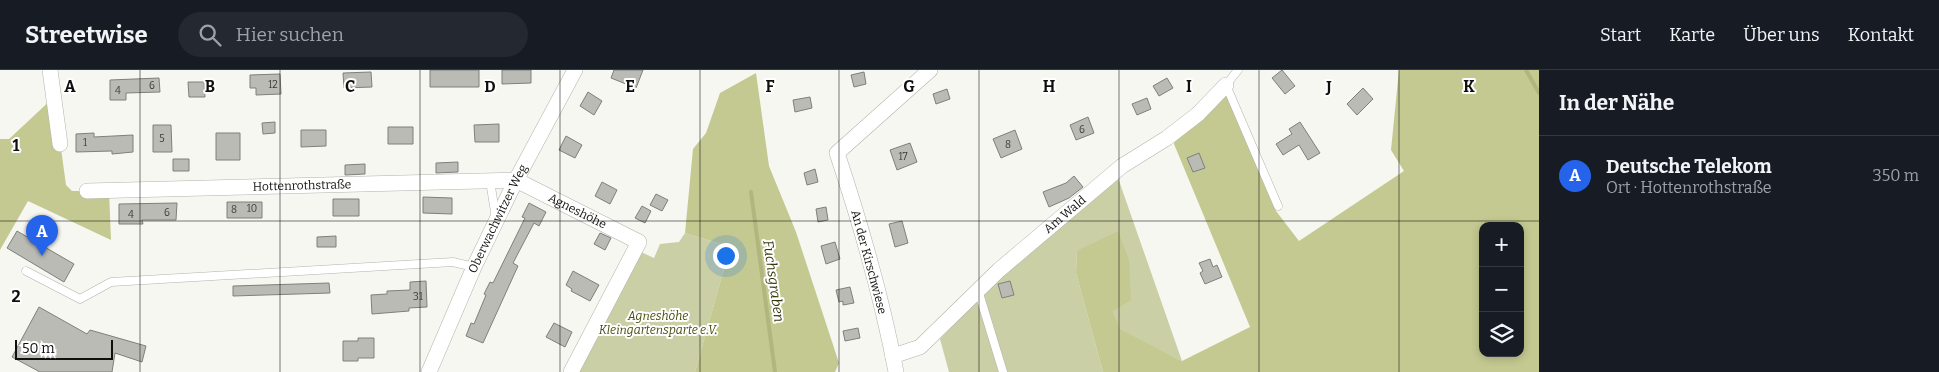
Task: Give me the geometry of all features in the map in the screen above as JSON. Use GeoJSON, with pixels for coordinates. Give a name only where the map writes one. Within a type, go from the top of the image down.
{"type":"FeatureCollection","features":[{"type":"Feature","properties":{"kind":"street"},"geometry":{"type":"LineString","coordinates":[[50,70],[60,144]]}},
{"type":"Feature","properties":{"kind":"street","name":"Oberwachwitzer Weg"},"geometry":{"type":"LineString","coordinates":[[429,372],[474,267],[516,180],[575,70]]}},
{"type":"Feature","properties":{"kind":"street","name":"An der Kirschwiese"},"geometry":{"type":"LineString","coordinates":[[896,372],[868,251],[837,153],[930,70]]}},
{"type":"Feature","properties":{"kind":"street","name":"Am Wald"},"geometry":{"type":"LineString","coordinates":[[892,356],[920,347],[999,270],[1122,166],[1167,138],[1198,114],[1226,85]]}},
{"type":"Feature","properties":{"kind":"street","name":"Hottenrothstraße"},"geometry":{"type":"LineString","coordinates":[[87,191],[516,180]]}},
{"type":"Feature","properties":{"kind":"street","name":"Agneshöhe"},"geometry":{"type":"LineString","coordinates":[[516,180],[639,242],[571,372]]}},
{"type":"Feature","properties":{"kind":"lane","name":"Am Wald"},"geometry":{"type":"LineString","coordinates":[[1226,85],[1238,70]]}},
{"type":"Feature","properties":{"kind":"lane"},"geometry":{"type":"LineString","coordinates":[[1226,85],[1278,206]]}},
{"type":"Feature","properties":{"kind":"lane"},"geometry":{"type":"LineString","coordinates":[[490,181],[496,222]]}},
{"type":"Feature","properties":{"kind":"lane"},"geometry":{"type":"LineString","coordinates":[[26,271],[80,299],[111,282],[453,262],[474,267]]}},
{"type":"Feature","properties":{"kind":"lane"},"geometry":{"type":"LineString","coordinates":[[978,290],[1003,372]]}},
{"type":"Feature","properties":{"kind":"green space"},"geometry":{"type":"Polygon","coordinates":[[[1399,70],[1539,70],[1539,372],[1103,372],[1076,273],[1077,251],[1118,231],[1129,260],[1131,300],[1113,311],[1121,330],[1182,361],[1250,327],[1174,144],[1176,137],[1225,91],[1253,153],[1276,211],[1299,241],[1404,171],[1391,150],[1399,70]]]}},
{"type":"Feature","properties":{"kind":"green space"},"geometry":{"type":"Polygon","coordinates":[[[756,73],[769,166],[796,232],[839,363],[835,372],[695,372],[730,247],[685,233],[693,149],[706,133],[720,93],[756,73]]]}},
{"type":"Feature","properties":{"kind":"green space"},"geometry":{"type":"Polygon","coordinates":[[[54,97],[66,185],[72,191],[109,191],[111,240],[28,201],[0,250],[0,139],[9,139],[54,97]]]}},
{"type":"Feature","properties":{"kind":"green space"},"geometry":{"type":"Polygon","coordinates":[[[1117,175],[1182,361],[1121,331],[1113,311],[1077,251],[1076,273],[1103,372],[949,372],[940,339],[976,300],[1117,175]]]}},
{"type":"Feature","properties":{"kind":"green space","name":"Agneshöhe Kleingartensparte e.V."},"geometry":{"type":"Polygon","coordinates":[[[685,233],[730,247],[695,372],[578,372],[641,252],[654,258],[660,244],[679,242],[685,233]]]}},
{"type":"Feature","properties":{"kind":"building"},"geometry":{"type":"Polygon","coordinates":[[[430,70],[479,70],[479,87],[430,87],[430,70]]]}},
{"type":"Feature","properties":{"kind":"building"},"geometry":{"type":"Polygon","coordinates":[[[502,70],[531,70],[531,83],[502,84],[502,70]]]}},
{"type":"Feature","properties":{"kind":"building"},"geometry":{"type":"Polygon","coordinates":[[[614,70],[643,70],[636,88],[611,78],[614,70]]]}},
{"type":"Feature","properties":{"kind":"building"},"geometry":{"type":"Polygon","coordinates":[[[1282,70],[1295,86],[1285,94],[1272,78],[1282,70]]]}},
{"type":"Feature","properties":{"kind":"building"},"geometry":{"type":"Polygon","coordinates":[[[371,72],[372,87],[344,88],[343,73],[371,72]]]}},
{"type":"Feature","properties":{"kind":"building"},"geometry":{"type":"Polygon","coordinates":[[[864,72],[866,84],[854,87],[851,75],[864,72]]]}},
{"type":"Feature","properties":{"kind":"building"},"geometry":{"type":"Polygon","coordinates":[[[280,74],[281,94],[256,95],[256,88],[250,88],[250,75],[280,74]]]}},
{"type":"Feature","properties":{"kind":"building"},"geometry":{"type":"Polygon","coordinates":[[[159,78],[160,92],[126,93],[126,100],[110,100],[110,80],[159,78]]]}},
{"type":"Feature","properties":{"kind":"building"},"geometry":{"type":"Polygon","coordinates":[[[1167,78],[1173,88],[1159,96],[1153,86],[1167,78]]]}},
{"type":"Feature","properties":{"kind":"building"},"geometry":{"type":"Polygon","coordinates":[[[188,82],[204,82],[205,97],[189,97],[188,82]]]}},
{"type":"Feature","properties":{"kind":"building"},"geometry":{"type":"Polygon","coordinates":[[[1363,88],[1373,99],[1357,115],[1347,104],[1363,88]]]}},
{"type":"Feature","properties":{"kind":"building"},"geometry":{"type":"Polygon","coordinates":[[[947,89],[950,99],[936,104],[933,94],[947,89]]]}},
{"type":"Feature","properties":{"kind":"building"},"geometry":{"type":"Polygon","coordinates":[[[588,92],[602,101],[594,115],[580,106],[588,92]]]}},
{"type":"Feature","properties":{"kind":"building"},"geometry":{"type":"Polygon","coordinates":[[[810,97],[812,108],[795,112],[793,100],[810,97]]]}},
{"type":"Feature","properties":{"kind":"building"},"geometry":{"type":"Polygon","coordinates":[[[1147,98],[1151,109],[1137,115],[1132,104],[1147,98]]]}},
{"type":"Feature","properties":{"kind":"building"},"geometry":{"type":"Polygon","coordinates":[[[1088,117],[1094,133],[1076,140],[1070,125],[1088,117]]]}},
{"type":"Feature","properties":{"kind":"building"},"geometry":{"type":"Polygon","coordinates":[[[275,122],[275,133],[263,134],[262,123],[275,122]]]}},
{"type":"Feature","properties":{"kind":"building"},"geometry":{"type":"Polygon","coordinates":[[[1300,122],[1320,153],[1308,160],[1299,145],[1283,155],[1276,144],[1292,134],[1289,129],[1300,122]]]}},
{"type":"Feature","properties":{"kind":"building"},"geometry":{"type":"Polygon","coordinates":[[[499,124],[499,142],[475,142],[474,125],[499,124]]]}},
{"type":"Feature","properties":{"kind":"building"},"geometry":{"type":"Polygon","coordinates":[[[153,125],[171,125],[172,152],[153,152],[153,125]]]}},
{"type":"Feature","properties":{"kind":"building"},"geometry":{"type":"Polygon","coordinates":[[[388,127],[413,127],[413,144],[388,144],[388,127]]]}},
{"type":"Feature","properties":{"kind":"building"},"geometry":{"type":"Polygon","coordinates":[[[301,130],[326,130],[326,146],[301,147],[301,130]]]}},
{"type":"Feature","properties":{"kind":"building"},"geometry":{"type":"Polygon","coordinates":[[[1015,130],[1022,149],[1001,158],[993,139],[1015,130]]]}},
{"type":"Feature","properties":{"kind":"building"},"geometry":{"type":"Polygon","coordinates":[[[94,133],[94,137],[133,135],[133,152],[112,154],[112,151],[76,152],[76,134],[94,133]]]}},
{"type":"Feature","properties":{"kind":"building"},"geometry":{"type":"Polygon","coordinates":[[[216,133],[240,133],[240,160],[216,160],[216,133]]]}},
{"type":"Feature","properties":{"kind":"building"},"geometry":{"type":"Polygon","coordinates":[[[566,136],[582,145],[575,158],[559,150],[566,136]]]}},
{"type":"Feature","properties":{"kind":"building"},"geometry":{"type":"Polygon","coordinates":[[[910,143],[917,162],[897,170],[890,150],[910,143]]]}},
{"type":"Feature","properties":{"kind":"building"},"geometry":{"type":"Polygon","coordinates":[[[1199,153],[1205,168],[1193,172],[1187,158],[1199,153]]]}},
{"type":"Feature","properties":{"kind":"building"},"geometry":{"type":"Polygon","coordinates":[[[173,159],[189,159],[189,171],[173,171],[173,159]]]}},
{"type":"Feature","properties":{"kind":"building"},"geometry":{"type":"Polygon","coordinates":[[[458,162],[458,172],[436,173],[436,163],[458,162]]]}},
{"type":"Feature","properties":{"kind":"building"},"geometry":{"type":"Polygon","coordinates":[[[365,164],[365,174],[345,175],[345,165],[365,164]]]}},
{"type":"Feature","properties":{"kind":"building"},"geometry":{"type":"Polygon","coordinates":[[[815,169],[818,182],[807,185],[804,173],[815,169]]]}},
{"type":"Feature","properties":{"kind":"building"},"geometry":{"type":"Polygon","coordinates":[[[1074,176],[1083,187],[1069,198],[1049,207],[1043,192],[1066,183],[1074,176]]]}},
{"type":"Feature","properties":{"kind":"building"},"geometry":{"type":"Polygon","coordinates":[[[602,182],[617,190],[610,204],[595,196],[602,182]]]}},
{"type":"Feature","properties":{"kind":"building"},"geometry":{"type":"Polygon","coordinates":[[[656,194],[668,200],[662,211],[650,205],[656,194]]]}},
{"type":"Feature","properties":{"kind":"building"},"geometry":{"type":"Polygon","coordinates":[[[423,197],[452,198],[452,214],[423,213],[423,197]]]}},
{"type":"Feature","properties":{"kind":"building"},"geometry":{"type":"Polygon","coordinates":[[[333,199],[359,199],[359,216],[333,216],[333,199]]]}},
{"type":"Feature","properties":{"kind":"building"},"geometry":{"type":"Polygon","coordinates":[[[227,202],[262,202],[262,218],[227,218],[227,202]]]}},
{"type":"Feature","properties":{"kind":"building"},"geometry":{"type":"Polygon","coordinates":[[[177,203],[176,220],[142,220],[143,224],[119,224],[119,204],[177,203]]]}},
{"type":"Feature","properties":{"kind":"building"},"geometry":{"type":"Polygon","coordinates":[[[529,203],[546,212],[539,226],[534,223],[513,263],[518,266],[483,343],[466,336],[471,323],[474,324],[490,282],[493,283],[525,218],[522,217],[529,203]]]}},
{"type":"Feature","properties":{"kind":"building"},"geometry":{"type":"Polygon","coordinates":[[[642,206],[651,211],[645,223],[635,218],[642,206]]]}},
{"type":"Feature","properties":{"kind":"building"},"geometry":{"type":"Polygon","coordinates":[[[826,207],[828,220],[818,222],[816,209],[826,207]]]}},
{"type":"Feature","properties":{"kind":"building"},"geometry":{"type":"Polygon","coordinates":[[[902,221],[908,243],[895,247],[889,224],[902,221]]]}},
{"type":"Feature","properties":{"kind":"building"},"geometry":{"type":"Polygon","coordinates":[[[17,231],[74,264],[64,282],[7,248],[17,231]]]}},
{"type":"Feature","properties":{"kind":"building"},"geometry":{"type":"Polygon","coordinates":[[[600,233],[611,238],[605,250],[594,244],[600,233]]]}},
{"type":"Feature","properties":{"kind":"building"},"geometry":{"type":"Polygon","coordinates":[[[336,236],[336,247],[317,247],[317,237],[336,236]]]}},
{"type":"Feature","properties":{"kind":"building"},"geometry":{"type":"Polygon","coordinates":[[[835,242],[840,259],[826,264],[821,246],[835,242]]]}},
{"type":"Feature","properties":{"kind":"building"},"geometry":{"type":"Polygon","coordinates":[[[1210,259],[1213,267],[1217,265],[1222,277],[1205,284],[1200,273],[1203,271],[1199,263],[1210,259]]]}},
{"type":"Feature","properties":{"kind":"building"},"geometry":{"type":"Polygon","coordinates":[[[573,271],[599,285],[590,301],[571,291],[572,289],[566,285],[573,271]]]}},
{"type":"Feature","properties":{"kind":"building"},"geometry":{"type":"Polygon","coordinates":[[[426,281],[427,307],[409,308],[409,311],[372,314],[371,295],[387,294],[387,291],[410,290],[410,282],[426,281]]]}},
{"type":"Feature","properties":{"kind":"building"},"geometry":{"type":"Polygon","coordinates":[[[1010,281],[1014,295],[1002,298],[998,284],[1010,281]]]}},
{"type":"Feature","properties":{"kind":"building"},"geometry":{"type":"Polygon","coordinates":[[[329,283],[330,293],[233,296],[233,286],[329,283]]]}},
{"type":"Feature","properties":{"kind":"building"},"geometry":{"type":"Polygon","coordinates":[[[850,287],[854,303],[843,305],[843,301],[839,302],[836,290],[850,287]]]}},
{"type":"Feature","properties":{"kind":"building"},"geometry":{"type":"Polygon","coordinates":[[[39,307],[87,334],[90,330],[146,346],[142,362],[115,353],[112,372],[40,372],[12,357],[39,307]]]}},
{"type":"Feature","properties":{"kind":"building"},"geometry":{"type":"Polygon","coordinates":[[[554,323],[572,332],[565,347],[546,337],[554,323]]]}},
{"type":"Feature","properties":{"kind":"building"},"geometry":{"type":"Polygon","coordinates":[[[858,328],[860,338],[845,341],[843,331],[858,328]]]}},
{"type":"Feature","properties":{"kind":"building"},"geometry":{"type":"Polygon","coordinates":[[[358,338],[374,338],[374,358],[358,358],[358,361],[343,361],[343,341],[358,341],[358,338]]]}},
{"type":"Feature","properties":{"kind":"waterway"},"geometry":{"type":"LineString","coordinates":[[1526,70],[1539,93]]}},
{"type":"Feature","properties":{"kind":"waterway","name":"Fuchsgraben"},"geometry":{"type":"LineString","coordinates":[[751,192],[775,372]]}},
{"type":"Feature","properties":{"kind":"place","name":"Deutsche Telekom"},"geometry":{"type":"Point","coordinates":[42,256]}}]}
